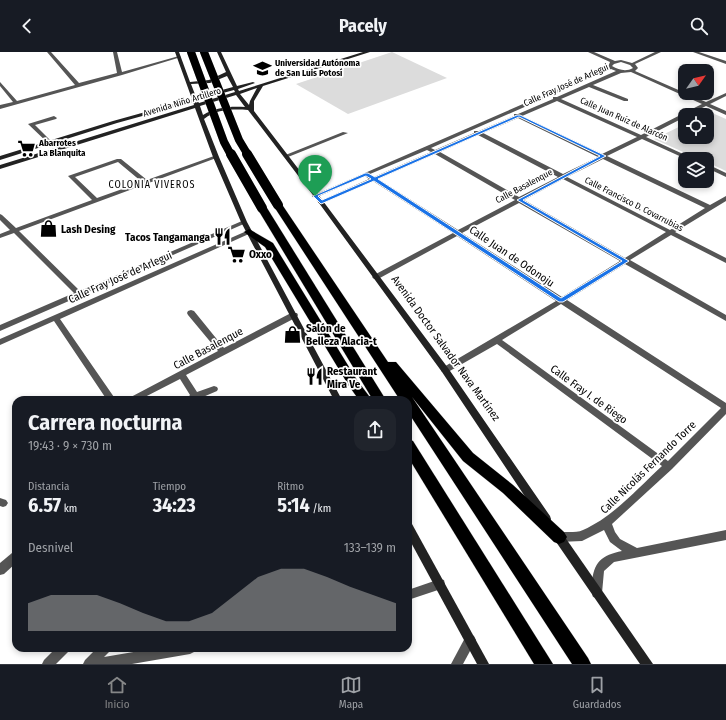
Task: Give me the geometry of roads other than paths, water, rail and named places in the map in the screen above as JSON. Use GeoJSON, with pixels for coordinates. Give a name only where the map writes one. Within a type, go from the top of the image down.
{"type":"FeatureCollection","features":[{"type":"Feature","properties":{"kind":"highway"},"geometry":{"type":"LineString","coordinates":[[191,52],[224,142],[262,208],[378,396]]}},
{"type":"Feature","properties":{"kind":"highway"},"geometry":{"type":"LineString","coordinates":[[204,52],[239,140],[278,204],[405,396]]}},
{"type":"Feature","properties":{"kind":"highway"},"geometry":{"type":"LineString","coordinates":[[247,227],[269,245],[325,338],[353,383],[363,396]]}},
{"type":"Feature","properties":{"kind":"highway"},"geometry":{"type":"LineString","coordinates":[[367,338],[408,383],[468,457],[508,489],[559,537]]}},
{"type":"Feature","properties":{"kind":"highway"},"geometry":{"type":"LineString","coordinates":[[412,406],[582,664]]}},
{"type":"Feature","properties":{"kind":"highway"},"geometry":{"type":"LineString","coordinates":[[412,451],[544,664]]}},
{"type":"Feature","properties":{"kind":"highway"},"geometry":{"type":"LineString","coordinates":[[412,454],[419,462]]}},
{"type":"Feature","properties":{"kind":"main road","name":"Avenida Doctor Salvador Nava Martínez"},"geometry":{"type":"LineString","coordinates":[[219,52],[236,91],[445,370],[647,664]]}},
{"type":"Feature","properties":{"kind":"main road","name":"Avenida Niño Artillero"},"geometry":{"type":"LineString","coordinates":[[236,91],[256,82],[353,52]]}},
{"type":"Feature","properties":{"kind":"main road","name":"Avenida Niño Artillero"},"geometry":{"type":"LineString","coordinates":[[0,158],[236,91],[261,86],[368,52]]}},
{"type":"Feature","properties":{"kind":"main road"},"geometry":{"type":"LineString","coordinates":[[178,55],[216,157],[247,227],[336,396]]}},
{"type":"Feature","properties":{"kind":"main road"},"geometry":{"type":"LineString","coordinates":[[189,83],[212,82],[230,76],[243,82],[256,82]]}},
{"type":"Feature","properties":{"kind":"main road"},"geometry":{"type":"LineString","coordinates":[[202,119],[207,114],[220,110],[236,108],[250,110],[252,101],[261,86]]}},
{"type":"Feature","properties":{"kind":"main road","name":"Avenida Niño Artillero"},"geometry":{"type":"LineString","coordinates":[[0,167],[196,103]]}},
{"type":"Feature","properties":{"kind":"main road"},"geometry":{"type":"LineString","coordinates":[[412,534],[484,664]]}},
{"type":"Feature","properties":{"kind":"street"},"geometry":{"type":"LineString","coordinates":[[49,52],[78,85]]}},
{"type":"Feature","properties":{"kind":"street"},"geometry":{"type":"LineString","coordinates":[[115,52],[120,74]]}},
{"type":"Feature","properties":{"kind":"street"},"geometry":{"type":"LineString","coordinates":[[590,52],[614,62],[625,62],[632,64],[636,67],[632,71]]}},
{"type":"Feature","properties":{"kind":"street"},"geometry":{"type":"LineString","coordinates":[[625,62],[649,52]]}},
{"type":"Feature","properties":{"kind":"street"},"geometry":{"type":"LineString","coordinates":[[632,64],[660,52]]}},
{"type":"Feature","properties":{"kind":"street"},"geometry":{"type":"LineString","coordinates":[[695,52],[726,62]]}},
{"type":"Feature","properties":{"kind":"street"},"geometry":{"type":"LineString","coordinates":[[0,107],[120,74],[178,55]]}},
{"type":"Feature","properties":{"kind":"street"},"geometry":{"type":"LineString","coordinates":[[614,62],[610,64],[612,67],[621,71],[632,71],[726,113]]}},
{"type":"Feature","properties":{"kind":"street","name":"Calle Fray José de Arlegui"},"geometry":{"type":"LineString","coordinates":[[318,199],[366,174],[612,67]]}},
{"type":"Feature","properties":{"kind":"street","name":"Calle Fray José de Arlegui"},"geometry":{"type":"LineString","coordinates":[[318,199],[374,179],[621,71]]}},
{"type":"Feature","properties":{"kind":"street"},"geometry":{"type":"LineString","coordinates":[[0,84],[16,103]]}},
{"type":"Feature","properties":{"kind":"street"},"geometry":{"type":"LineString","coordinates":[[589,85],[626,100]]}},
{"type":"Feature","properties":{"kind":"street","name":"Calle Basalenque"},"geometry":{"type":"LineString","coordinates":[[376,277],[562,177],[726,94]]}},
{"type":"Feature","properties":{"kind":"street","name":"Calle Juan Ruiz de Alarcón"},"geometry":{"type":"LineString","coordinates":[[550,95],[678,153]]}},
{"type":"Feature","properties":{"kind":"street"},"geometry":{"type":"LineString","coordinates":[[510,112],[710,208]]}},
{"type":"Feature","properties":{"kind":"street"},"geometry":{"type":"LineString","coordinates":[[50,143],[31,124],[54,118]]}},
{"type":"Feature","properties":{"kind":"street","name":"Calle Francisco D. Covarrubias"},"geometry":{"type":"LineString","coordinates":[[471,129],[726,261]]}},
{"type":"Feature","properties":{"kind":"street"},"geometry":{"type":"LineString","coordinates":[[286,156],[345,133]]}},
{"type":"Feature","properties":{"kind":"street"},"geometry":{"type":"LineString","coordinates":[[428,148],[726,318]]}},
{"type":"Feature","properties":{"kind":"street"},"geometry":{"type":"LineString","coordinates":[[0,236],[216,157]]}},
{"type":"Feature","properties":{"kind":"street"},"geometry":{"type":"LineString","coordinates":[[96,202],[71,176],[119,160],[146,183]]}},
{"type":"Feature","properties":{"kind":"street"},"geometry":{"type":"LineString","coordinates":[[714,169],[726,175]]}},
{"type":"Feature","properties":{"kind":"street","name":"Calle Juan de Odonoju"},"geometry":{"type":"LineString","coordinates":[[366,174],[726,408]]}},
{"type":"Feature","properties":{"kind":"street"},"geometry":{"type":"LineString","coordinates":[[445,370],[561,301],[726,198]]}},
{"type":"Feature","properties":{"kind":"street"},"geometry":{"type":"LineString","coordinates":[[0,216],[88,303]]}},
{"type":"Feature","properties":{"kind":"street","name":"Calle Fray José de Arlegui"},"geometry":{"type":"LineString","coordinates":[[0,328],[79,294],[247,227]]}},
{"type":"Feature","properties":{"kind":"street","name":"Calle Fray José de Arlegui"},"geometry":{"type":"LineString","coordinates":[[0,342],[88,303],[247,227]]}},
{"type":"Feature","properties":{"kind":"street"},"geometry":{"type":"LineString","coordinates":[[191,313],[224,352]]}},
{"type":"Feature","properties":{"kind":"street","name":"Calle Basalenque"},"geometry":{"type":"LineString","coordinates":[[140,396],[294,316]]}},
{"type":"Feature","properties":{"kind":"street"},"geometry":{"type":"LineString","coordinates":[[55,317],[109,396]]}},
{"type":"Feature","properties":{"kind":"street","name":"Calle Fray I. de Riego"},"geometry":{"type":"LineString","coordinates":[[497,340],[669,466]]}},
{"type":"Feature","properties":{"kind":"street"},"geometry":{"type":"LineString","coordinates":[[181,374],[191,396]]}},
{"type":"Feature","properties":{"kind":"street"},"geometry":{"type":"LineString","coordinates":[[197,396],[214,389]]}},
{"type":"Feature","properties":{"kind":"street","name":"Calle Nicolás Fernando Torre"},"geometry":{"type":"LineString","coordinates":[[559,537],[582,536],[607,523],[669,466],[726,408]]}},
{"type":"Feature","properties":{"kind":"street"},"geometry":{"type":"LineString","coordinates":[[607,523],[610,534],[614,540],[622,547],[635,552]]}},
{"type":"Feature","properties":{"kind":"street"},"geometry":{"type":"LineString","coordinates":[[598,593],[599,569],[603,563],[612,558],[635,552],[726,535]]}},
{"type":"Feature","properties":{"kind":"street"},"geometry":{"type":"LineString","coordinates":[[0,570],[12,560]]}},
{"type":"Feature","properties":{"kind":"street"},"geometry":{"type":"LineString","coordinates":[[412,594],[440,584]]}},
{"type":"Feature","properties":{"kind":"street"},"geometry":{"type":"LineString","coordinates":[[456,664],[470,640]]}},
{"type":"Feature","properties":{"kind":"street"},"geometry":{"type":"LineString","coordinates":[[48,664],[60,652]]}},
{"type":"Feature","properties":{"kind":"street"},"geometry":{"type":"LineString","coordinates":[[89,664],[101,652]]}},
{"type":"Feature","properties":{"kind":"street"},"geometry":{"type":"LineString","coordinates":[[99,664],[167,652]]}},
{"type":"Feature","properties":{"kind":"place","name":"Universidad Autónoma de San Luis Potosí"},"geometry":{"type":"Point","coordinates":[262,68]}},
{"type":"Feature","properties":{"kind":"place","name":"Abarrotes La Blanquita"},"geometry":{"type":"Point","coordinates":[26,148]}},
{"type":"Feature","properties":{"kind":"place","name":"Lash Desing"},"geometry":{"type":"Point","coordinates":[48,229]}},
{"type":"Feature","properties":{"kind":"place","name":"Tacos Tangamanga"},"geometry":{"type":"Point","coordinates":[223,237]}},
{"type":"Feature","properties":{"kind":"place","name":"Oxxo"},"geometry":{"type":"Point","coordinates":[236,254]}},
{"type":"Feature","properties":{"kind":"place","name":"Salón de Belleza Alacia-t"},"geometry":{"type":"Point","coordinates":[293,334]}},
{"type":"Feature","properties":{"kind":"place","name":"Restaurant Mira Ve"},"geometry":{"type":"Point","coordinates":[314,377]}},
{"type":"Feature","properties":{"kind":"district","name":"COLONIA VIVEROS"},"geometry":{"type":"Point","coordinates":[152,184]}}]}
